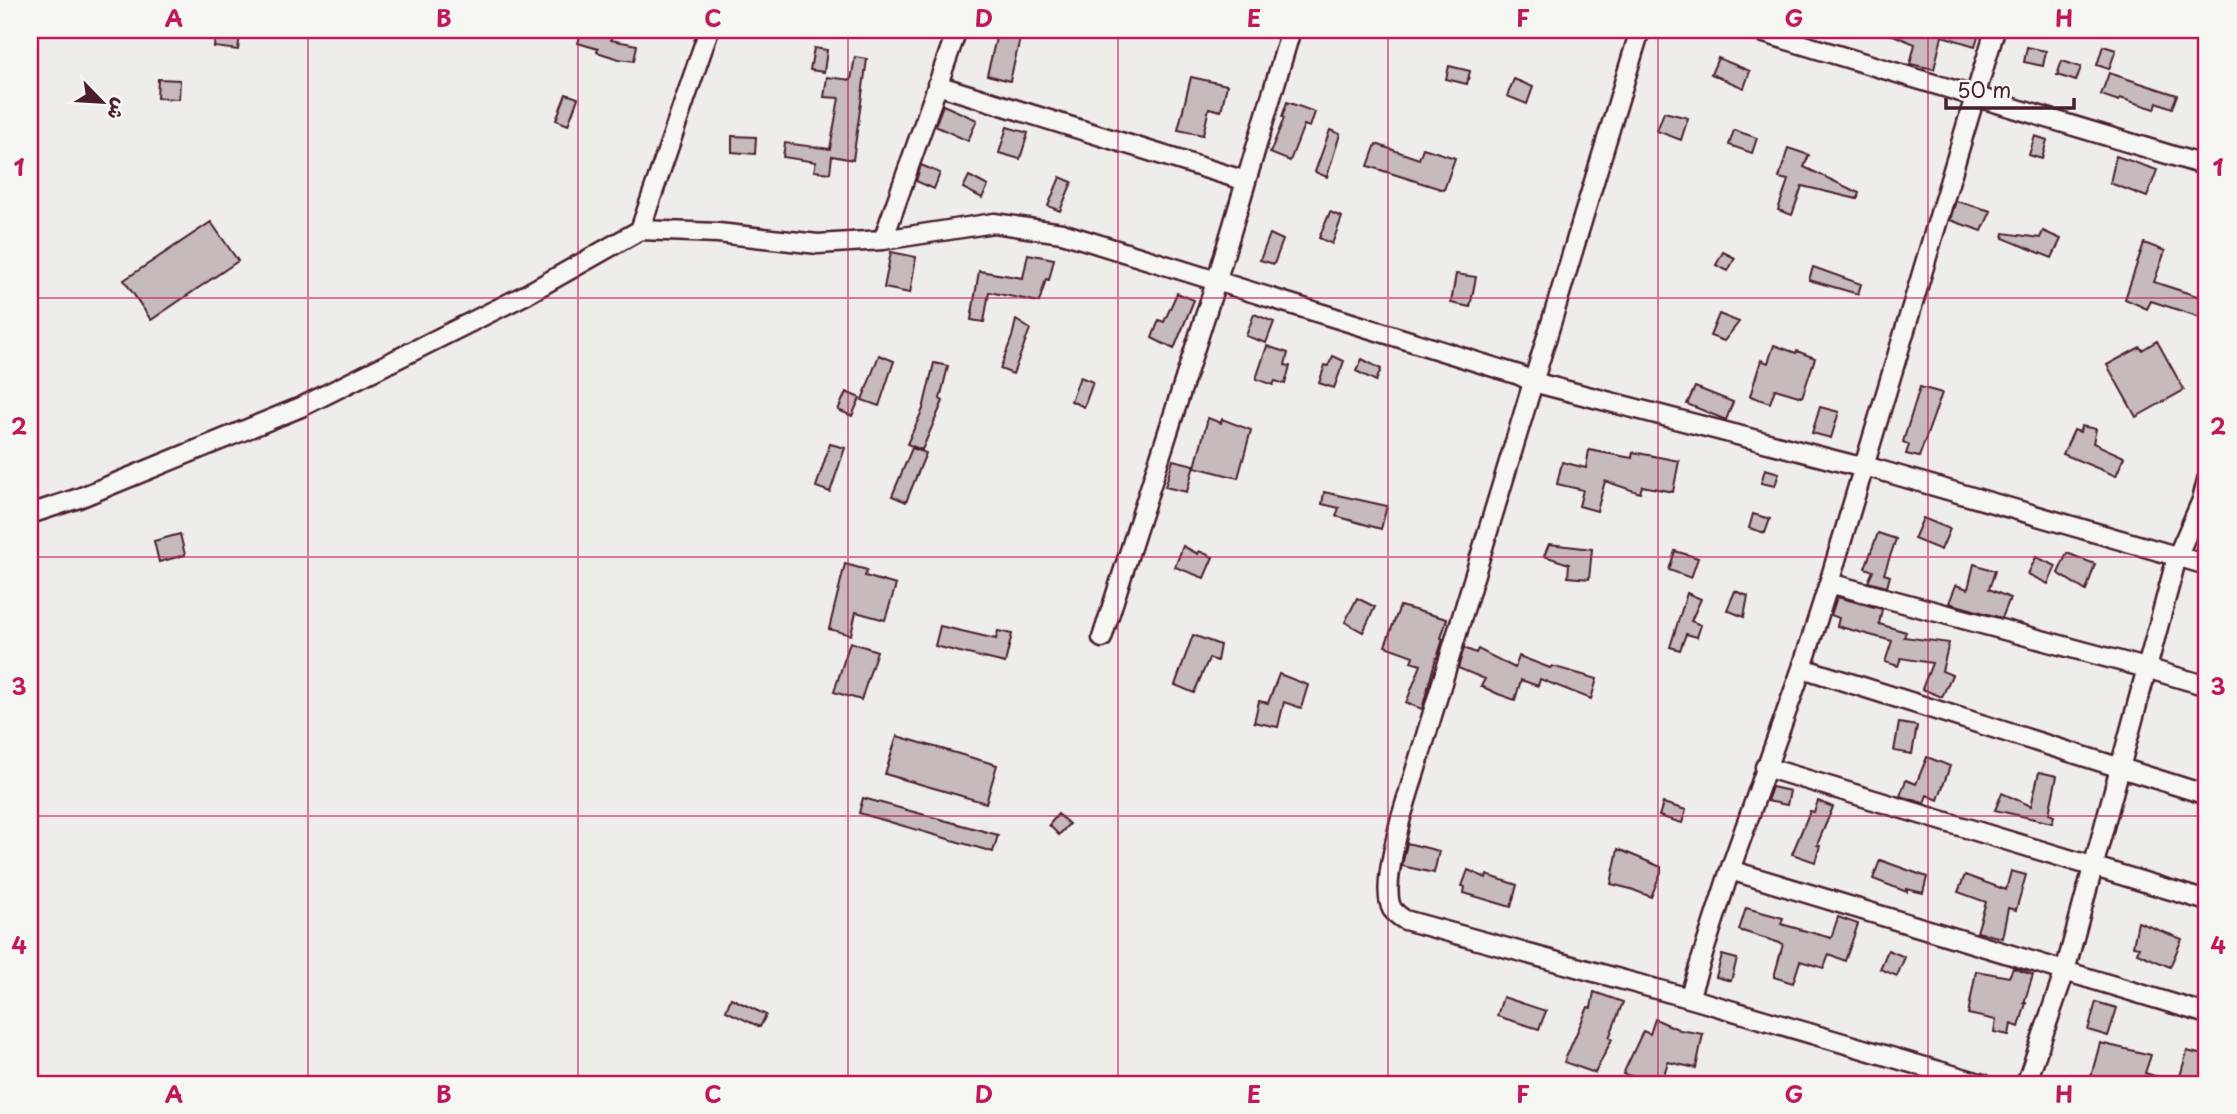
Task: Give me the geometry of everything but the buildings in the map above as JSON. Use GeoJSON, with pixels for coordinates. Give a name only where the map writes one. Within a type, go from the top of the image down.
{"type":"FeatureCollection","features":[{"type":"Feature","properties":{"kind":"street"},"geometry":{"type":"LineString","coordinates":[[640,230],[709,30]]}},
{"type":"Feature","properties":{"kind":"street"},"geometry":{"type":"LineString","coordinates":[[883,240],[957,30]]}},
{"type":"Feature","properties":{"kind":"street"},"geometry":{"type":"LineString","coordinates":[[1102,638],[1217,279],[1291,30]]}},
{"type":"Feature","properties":{"kind":"street"},"geometry":{"type":"LineString","coordinates":[[1640,30],[1401,821],[1393,852],[1389,898],[1393,911],[1405,920],[1689,998],[1983,1084]]}},
{"type":"Feature","properties":{"kind":"street"},"geometry":{"type":"LineString","coordinates":[[1755,30],[2207,166]]}},
{"type":"Feature","properties":{"kind":"street"},"geometry":{"type":"LineString","coordinates":[[1689,998],[1829,583],[1994,30]]}},
{"type":"Feature","properties":{"kind":"street"},"geometry":{"type":"LineString","coordinates":[[937,85],[1246,181]]}},
{"type":"Feature","properties":{"kind":"street"},"geometry":{"type":"LineString","coordinates":[[30,514],[79,498],[301,407],[525,295],[640,230],[718,233],[818,244],[883,240],[994,223],[1062,233],[1217,279],[1533,382],[1865,466],[2207,565]]}},
{"type":"Feature","properties":{"kind":"street"},"geometry":{"type":"LineString","coordinates":[[2026,1084],[2065,971],[2177,557],[2202,500],[2207,480]]}},
{"type":"Feature","properties":{"kind":"street"},"geometry":{"type":"LineString","coordinates":[[1829,583],[2146,668],[2207,687]]}},
{"type":"Feature","properties":{"kind":"street"},"geometry":{"type":"LineString","coordinates":[[1802,668],[2207,795]]}},
{"type":"Feature","properties":{"kind":"street"},"geometry":{"type":"LineString","coordinates":[[1765,767],[2207,901]]}},
{"type":"Feature","properties":{"kind":"street"},"geometry":{"type":"LineString","coordinates":[[1730,870],[2207,1014]]}}]}
